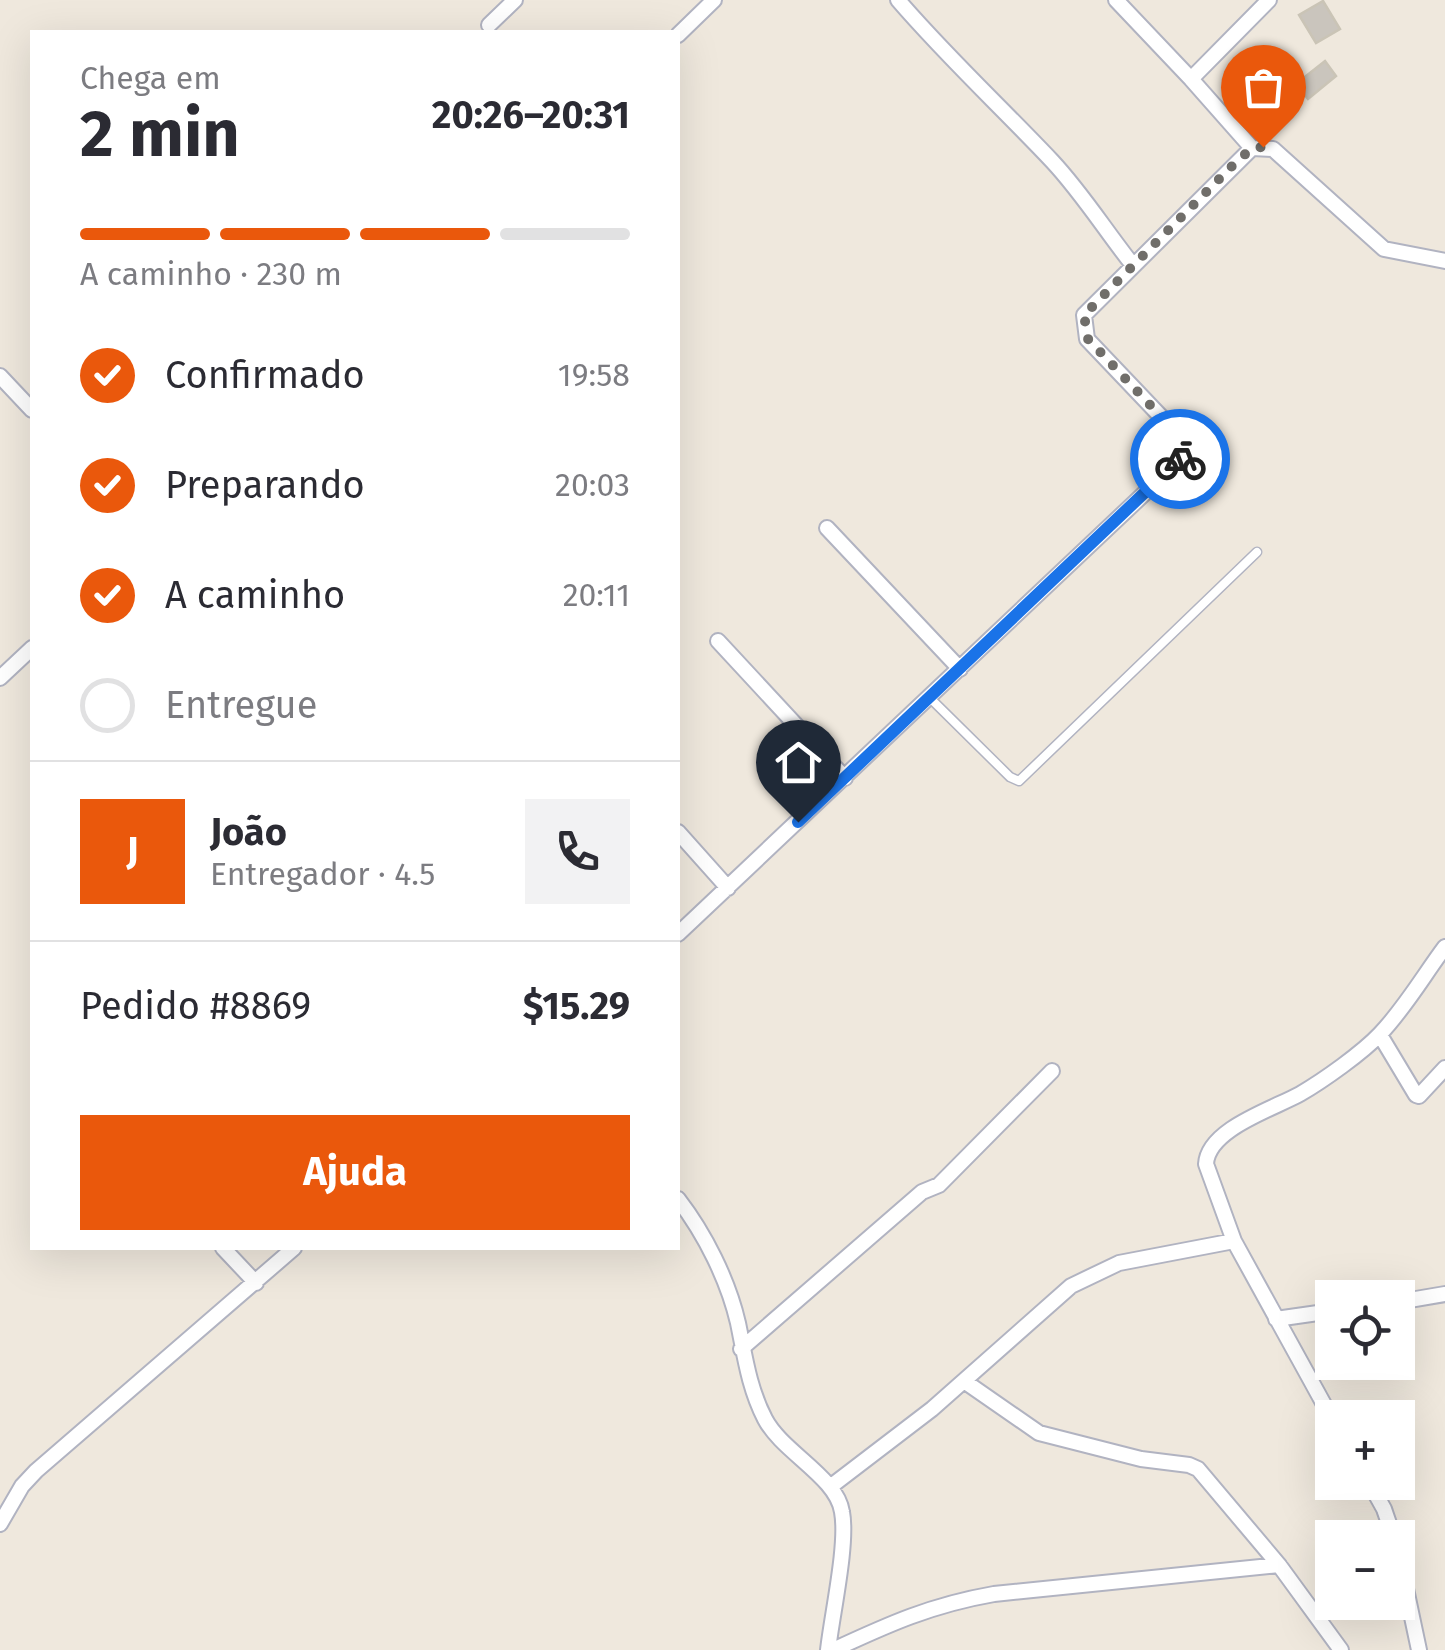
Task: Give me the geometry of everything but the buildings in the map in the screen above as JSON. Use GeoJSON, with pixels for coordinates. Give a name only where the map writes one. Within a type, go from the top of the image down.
{"type":"FeatureCollection","features":[{"type":"Feature","properties":{"kind":"street"},"geometry":{"type":"LineString","coordinates":[[489,24],[515,0]]}},
{"type":"Feature","properties":{"kind":"street"},"geometry":{"type":"LineString","coordinates":[[680,33],[714,0]]}},
{"type":"Feature","properties":{"kind":"street"},"geometry":{"type":"LineString","coordinates":[[898,0],[950,60],[1080,193],[1132,264]]}},
{"type":"Feature","properties":{"kind":"street"},"geometry":{"type":"LineString","coordinates":[[1116,0],[1252,148],[1273,149],[1384,249],[1445,260]]}},
{"type":"Feature","properties":{"kind":"street"},"geometry":{"type":"LineString","coordinates":[[1191,79],[1269,0]]}},
{"type":"Feature","properties":{"kind":"street"},"geometry":{"type":"LineString","coordinates":[[680,932],[1188,450],[1186,443],[1088,339],[1084,315],[1252,148]]}},
{"type":"Feature","properties":{"kind":"street"},"geometry":{"type":"LineString","coordinates":[[0,376],[30,408]]}},
{"type":"Feature","properties":{"kind":"street"},"geometry":{"type":"LineString","coordinates":[[827,528],[960,669]]}},
{"type":"Feature","properties":{"kind":"street"},"geometry":{"type":"LineString","coordinates":[[718,641],[845,778]]}},
{"type":"Feature","properties":{"kind":"street"},"geometry":{"type":"LineString","coordinates":[[0,678],[30,650]]}},
{"type":"Feature","properties":{"kind":"street"},"geometry":{"type":"LineString","coordinates":[[680,834],[728,888]]}},
{"type":"Feature","properties":{"kind":"street"},"geometry":{"type":"LineString","coordinates":[[1321,1400],[1234,1240],[1206,1164],[1212,1144],[1230,1130],[1306,1090],[1380,1035],[1445,947]]}},
{"type":"Feature","properties":{"kind":"street"},"geometry":{"type":"LineString","coordinates":[[1380,1035],[1416,1096],[1445,1068]]}},
{"type":"Feature","properties":{"kind":"street"},"geometry":{"type":"LineString","coordinates":[[741,1349],[922,1192],[939,1185],[1052,1071]]}},
{"type":"Feature","properties":{"kind":"street"},"geometry":{"type":"LineString","coordinates":[[680,1202],[721,1277],[737,1322],[754,1395],[767,1423],[781,1442],[830,1487],[840,1504],[843,1516],[831,1650],[899,1620],[952,1602],[994,1594],[1278,1566]]}},
{"type":"Feature","properties":{"kind":"street"},"geometry":{"type":"LineString","coordinates":[[830,1487],[964,1381],[1071,1286],[1120,1263],[1234,1240]]}},
{"type":"Feature","properties":{"kind":"street"},"geometry":{"type":"LineString","coordinates":[[225,1250],[256,1283]]}},
{"type":"Feature","properties":{"kind":"street"},"geometry":{"type":"LineString","coordinates":[[0,1524],[22,1486],[36,1471],[292,1250]]}},
{"type":"Feature","properties":{"kind":"street"},"geometry":{"type":"LineString","coordinates":[[1415,1299],[1445,1294]]}},
{"type":"Feature","properties":{"kind":"street"},"geometry":{"type":"LineString","coordinates":[[1276,1319],[1315,1314]]}},
{"type":"Feature","properties":{"kind":"street"},"geometry":{"type":"LineString","coordinates":[[964,1381],[1039,1433],[1198,1470],[1341,1650]]}},
{"type":"Feature","properties":{"kind":"street"},"geometry":{"type":"LineString","coordinates":[[1413,1620],[1419,1650]]}},
{"type":"Feature","properties":{"kind":"lane"},"geometry":{"type":"LineString","coordinates":[[930,698],[1018,781],[1030,774],[1257,552]]}},
{"type":"Feature","properties":{"kind":"way so far"},"geometry":{"type":"LineString","coordinates":[[1180,459],[1188,450],[1186,443],[1088,339],[1084,315],[1231,167],[1252,148],[1263,147]]}},
{"type":"Feature","properties":{"kind":"route"},"geometry":{"type":"LineString","coordinates":[[798,822],[1180,459]]}}]}
